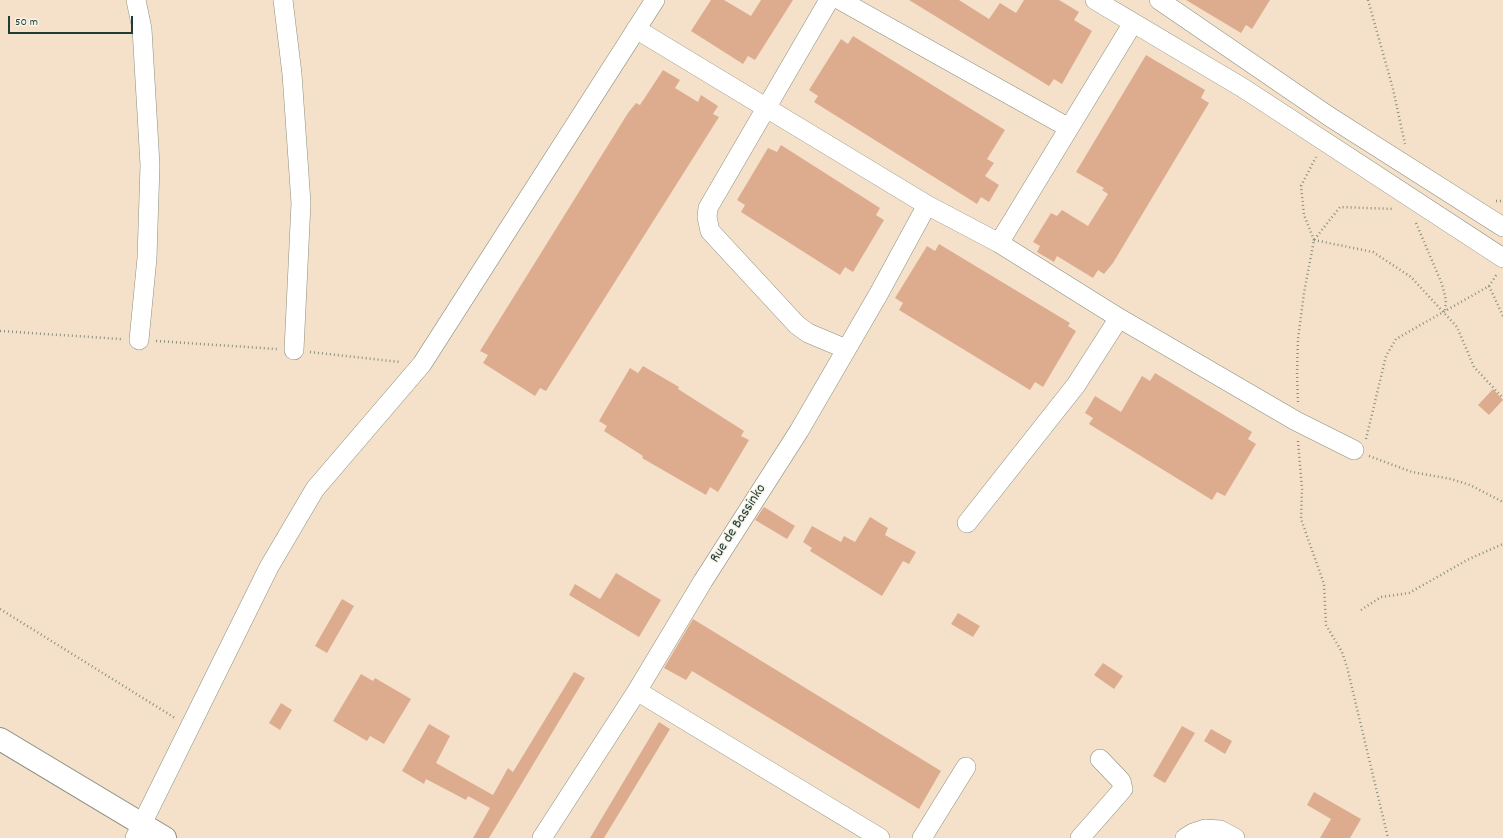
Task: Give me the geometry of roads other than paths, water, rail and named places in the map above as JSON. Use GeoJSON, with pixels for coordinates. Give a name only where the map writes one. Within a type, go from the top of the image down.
{"type":"FeatureCollection","features":[{"type":"Feature","properties":{"kind":"street"},"geometry":{"type":"LineString","coordinates":[[136,0],[142,29],[150,166],[147,258],[139,340]]}},
{"type":"Feature","properties":{"kind":"street"},"geometry":{"type":"LineString","coordinates":[[283,0],[292,74],[301,203],[294,350]]}},
{"type":"Feature","properties":{"kind":"street"},"geometry":{"type":"LineString","coordinates":[[138,831],[191,728],[268,567],[315,489],[422,364],[654,0]]}},
{"type":"Feature","properties":{"kind":"street"},"geometry":{"type":"LineString","coordinates":[[829,0],[708,208],[707,217],[710,231],[797,325],[808,333],[846,349]]}},
{"type":"Feature","properties":{"kind":"street"},"geometry":{"type":"LineString","coordinates":[[840,0],[1069,128]]}},
{"type":"Feature","properties":{"kind":"street"},"geometry":{"type":"LineString","coordinates":[[1095,0],[1243,88],[1501,264]]}},
{"type":"Feature","properties":{"kind":"street"},"geometry":{"type":"LineString","coordinates":[[1159,0],[1330,118],[1503,227]]}},
{"type":"Feature","properties":{"kind":"street"},"geometry":{"type":"LineString","coordinates":[[1000,243],[1133,23]]}},
{"type":"Feature","properties":{"kind":"street"},"geometry":{"type":"LineString","coordinates":[[636,29],[927,205],[1000,243],[1119,318],[1296,421],[1358,452]]}},
{"type":"Feature","properties":{"kind":"street","name":"Rue de Bassinko"},"geometry":{"type":"LineString","coordinates":[[542,838],[637,691],[703,581],[799,431],[878,294],[927,205]]}},
{"type":"Feature","properties":{"kind":"street"},"geometry":{"type":"LineString","coordinates":[[968,524],[1076,385],[1119,318]]}},
{"type":"Feature","properties":{"kind":"street"},"geometry":{"type":"LineString","coordinates":[[637,691],[880,838]]}},
{"type":"Feature","properties":{"kind":"street"},"geometry":{"type":"LineString","coordinates":[[0,739],[138,831],[165,838]]}},
{"type":"Feature","properties":{"kind":"street"},"geometry":{"type":"LineString","coordinates":[[1080,838],[1122,789],[1122,781],[1100,759]]}},
{"type":"Feature","properties":{"kind":"street"},"geometry":{"type":"LineString","coordinates":[[922,838],[966,767]]}},
{"type":"Feature","properties":{"kind":"street"},"geometry":{"type":"LineString","coordinates":[[1186,838],[1193,833],[1205,829],[1220,830],[1235,838]]}}]}
